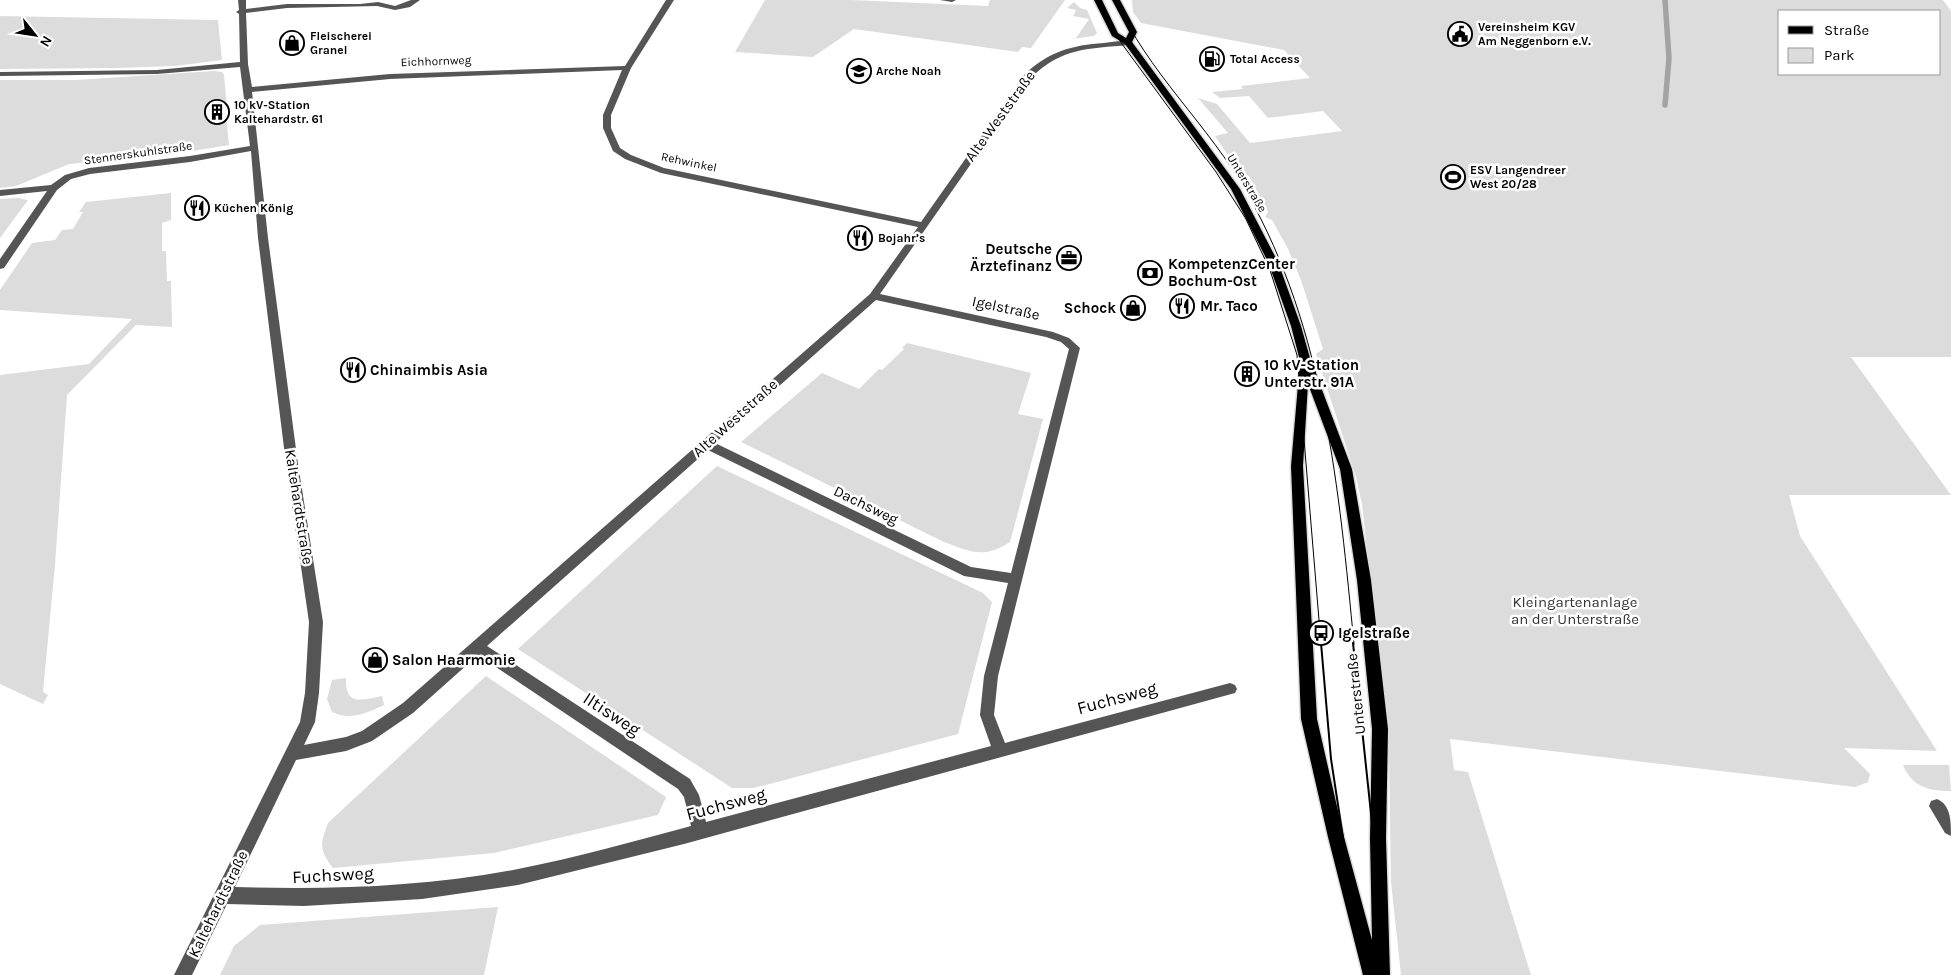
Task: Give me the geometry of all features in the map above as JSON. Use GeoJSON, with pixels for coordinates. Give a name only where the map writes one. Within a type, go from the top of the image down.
{"type":"FeatureCollection","features":[{"type":"Feature","properties":{"kind":"main road","name":"Unterstraße"},"geometry":{"type":"LineString","coordinates":[[1098,0],[1115,34],[1129,43],[1234,189],[1273,262],[1296,326],[1304,358],[1346,469],[1364,580],[1380,729],[1378,838],[1381,975]]}},
{"type":"Feature","properties":{"kind":"main road","name":"Unterstraße"},"geometry":{"type":"LineString","coordinates":[[1116,0],[1132,32],[1129,43]]}},
{"type":"Feature","properties":{"kind":"main road","name":"Unterstraße"},"geometry":{"type":"LineString","coordinates":[[1304,358],[1297,466],[1309,719],[1336,837],[1372,975]]}},
{"type":"Feature","properties":{"kind":"street","name":"Kaltehardtstraße"},"geometry":{"type":"LineString","coordinates":[[183,975],[307,722],[312,693],[316,622],[292,464],[254,148],[252,109],[244,64],[240,12],[242,0]]}},
{"type":"Feature","properties":{"kind":"street"},"geometry":{"type":"LineString","coordinates":[[240,12],[275,6],[360,6],[379,2],[384,7],[395,8],[408,5],[416,0]]}},
{"type":"Feature","properties":{"kind":"street","name":"Rehwinkel"},"geometry":{"type":"LineString","coordinates":[[670,0],[627,68],[607,115],[607,128],[616,148],[628,157],[661,170],[924,225]]}},
{"type":"Feature","properties":{"kind":"street"},"geometry":{"type":"LineString","coordinates":[[944,0],[952,0]]}},
{"type":"Feature","properties":{"kind":"street","name":"Alte Weststraße"},"geometry":{"type":"LineString","coordinates":[[291,754],[322,750],[366,736],[408,708],[874,296],[1028,76],[1040,62],[1066,50],[1129,43]]}},
{"type":"Feature","properties":{"kind":"street"},"geometry":{"type":"LineString","coordinates":[[0,74],[157,72],[244,64]]}},
{"type":"Feature","properties":{"kind":"street","name":"Eichhornweg"},"geometry":{"type":"LineString","coordinates":[[248,90],[377,75],[486,70],[627,68]]}},
{"type":"Feature","properties":{"kind":"street","name":"Stennerskuhlstraße"},"geometry":{"type":"LineString","coordinates":[[0,193],[54,188],[68,177],[89,171],[190,159],[254,148]]}},
{"type":"Feature","properties":{"kind":"street"},"geometry":{"type":"LineString","coordinates":[[0,266],[54,188]]}},
{"type":"Feature","properties":{"kind":"street","name":"Igelstraße"},"geometry":{"type":"LineString","coordinates":[[874,296],[1049,334],[1065,340],[1075,348],[991,676],[987,715],[1000,750]]}},
{"type":"Feature","properties":{"kind":"street","name":"Dachsweg"},"geometry":{"type":"LineString","coordinates":[[706,444],[969,572],[1016,579]]}},
{"type":"Feature","properties":{"kind":"street","name":"Iltisweg"},"geometry":{"type":"LineString","coordinates":[[477,647],[684,784],[691,795],[700,831]]}},
{"type":"Feature","properties":{"kind":"street","name":"Fuchsweg"},"geometry":{"type":"LineString","coordinates":[[222,895],[304,898],[432,889],[518,877],[700,831],[1230,689]]}},
{"type":"Feature","properties":{"kind":"street"},"geometry":{"type":"LineString","coordinates":[[1944,806],[1951,828]]}},
{"type":"Feature","properties":{"kind":"green space"},"geometry":{"type":"Polygon","coordinates":[[[765,0],[851,0],[988,6],[990,0],[1065,0],[1031,48],[1022,47],[1018,52],[854,29],[813,57],[735,52],[765,0]]]}},
{"type":"Feature","properties":{"kind":"green space","name":"Kleingartenanlage an der Unterstraße"},"geometry":{"type":"Polygon","coordinates":[[[1132,0],[1943,0],[1951,11],[1951,357],[1851,357],[1951,495],[1789,495],[1800,536],[1937,751],[1844,748],[1870,774],[1868,782],[1855,787],[1450,739],[1454,770],[1468,772],[1531,975],[1401,975],[1391,882],[1389,749],[1362,504],[1356,477],[1316,354],[1323,349],[1301,280],[1288,249],[1272,220],[1265,217],[1268,212],[1249,176],[1240,173],[1215,136],[1228,133],[1198,98],[1217,104],[1250,143],[1342,131],[1323,111],[1268,118],[1249,96],[1220,98],[1212,92],[1243,89],[1241,86],[1310,78],[1284,50],[1141,23],[1133,12],[1132,0]]]}},
{"type":"Feature","properties":{"kind":"green space"},"geometry":{"type":"Polygon","coordinates":[[[1074,2],[1080,8],[1087,10],[1097,33],[1094,36],[1071,39],[1076,38],[1089,19],[1073,16],[1076,10],[1067,8],[1074,2]]]}},
{"type":"Feature","properties":{"kind":"green space"},"geometry":{"type":"Polygon","coordinates":[[[0,16],[218,20],[222,60],[175,66],[0,69],[0,16]]]}},
{"type":"Feature","properties":{"kind":"green space"},"geometry":{"type":"Polygon","coordinates":[[[222,72],[224,75],[227,108],[213,111],[212,118],[226,116],[229,145],[180,153],[69,164],[16,186],[0,188],[0,80],[76,80],[222,72]]]}},
{"type":"Feature","properties":{"kind":"green space"},"geometry":{"type":"Polygon","coordinates":[[[171,193],[171,220],[162,223],[162,251],[166,251],[167,281],[171,281],[172,327],[136,325],[67,395],[55,565],[43,692],[48,695],[43,704],[0,684],[0,375],[89,364],[132,319],[0,310],[0,290],[32,243],[55,240],[62,230],[73,229],[83,212],[79,212],[86,202],[171,193]]]}},
{"type":"Feature","properties":{"kind":"green space"},"geometry":{"type":"Polygon","coordinates":[[[18,198],[28,200],[0,238],[0,199],[18,198]]]}},
{"type":"Feature","properties":{"kind":"green space"},"geometry":{"type":"Polygon","coordinates":[[[907,343],[1031,373],[1018,414],[1043,419],[1010,542],[993,551],[970,551],[944,542],[741,442],[822,373],[859,389],[879,369],[882,370],[904,349],[902,348],[907,343]]]}},
{"type":"Feature","properties":{"kind":"green space"},"geometry":{"type":"Polygon","coordinates":[[[717,466],[983,593],[992,602],[958,734],[754,788],[732,788],[518,649],[717,466]]]}},
{"type":"Feature","properties":{"kind":"green space"},"geometry":{"type":"Polygon","coordinates":[[[486,676],[666,797],[658,815],[494,853],[333,868],[325,856],[322,847],[323,836],[328,823],[486,676]]]}},
{"type":"Feature","properties":{"kind":"green space"},"geometry":{"type":"Polygon","coordinates":[[[346,678],[346,687],[351,697],[361,700],[382,696],[384,705],[352,716],[339,715],[332,712],[327,699],[332,680],[346,678]]]}},
{"type":"Feature","properties":{"kind":"green space"},"geometry":{"type":"Polygon","coordinates":[[[1903,765],[1949,765],[1951,791],[1929,789],[1916,783],[1903,765]]]}},
{"type":"Feature","properties":{"kind":"green space"},"geometry":{"type":"Polygon","coordinates":[[[498,907],[484,975],[220,975],[234,946],[260,925],[498,907]]]}},
{"type":"Feature","properties":{"kind":"waterway"},"geometry":{"type":"LineString","coordinates":[[1665,0],[1669,58],[1665,105]]}},
{"type":"Feature","properties":{"kind":"tram line"},"geometry":{"type":"LineString","coordinates":[[1098,0],[1122,44],[1216,172],[1246,219],[1270,270],[1297,355],[1321,644]]}},
{"type":"Feature","properties":{"kind":"tram line"},"geometry":{"type":"LineString","coordinates":[[1116,0],[1144,51],[1215,144],[1247,193],[1273,245],[1295,300],[1311,355],[1324,412],[1334,470],[1354,644]]}},
{"type":"Feature","properties":{"kind":"tram line"},"geometry":{"type":"LineString","coordinates":[[1321,643],[1331,759],[1364,975]]}},
{"type":"Feature","properties":{"kind":"tram line"},"geometry":{"type":"LineString","coordinates":[[1353,643],[1388,975]]}},
{"type":"Feature","properties":{"kind":"place","name":"Vereinsheim KGV Am Neggenborn e.V."},"geometry":{"type":"Point","coordinates":[1460,34]}},
{"type":"Feature","properties":{"kind":"place","name":"Fleischerei Granel"},"geometry":{"type":"Point","coordinates":[292,43]}},
{"type":"Feature","properties":{"kind":"place","name":"Total Access"},"geometry":{"type":"Point","coordinates":[1212,59]}},
{"type":"Feature","properties":{"kind":"place","name":"Arche Noah"},"geometry":{"type":"Point","coordinates":[859,71]}},
{"type":"Feature","properties":{"kind":"place","name":"10 kV-Station Kaltehardstr. 61"},"geometry":{"type":"Point","coordinates":[217,112]}},
{"type":"Feature","properties":{"kind":"place","name":"ESV Langendreer West 20/28"},"geometry":{"type":"Point","coordinates":[1453,177]}},
{"type":"Feature","properties":{"kind":"place","name":"Küchen König"},"geometry":{"type":"Point","coordinates":[197,208]}},
{"type":"Feature","properties":{"kind":"place","name":"Bojahr’s"},"geometry":{"type":"Point","coordinates":[860,238]}},
{"type":"Feature","properties":{"kind":"place","name":"Deutsche Ärztefinanz"},"geometry":{"type":"Point","coordinates":[1069,258]}},
{"type":"Feature","properties":{"kind":"place","name":"KompetenzCenter Bochum-Ost"},"geometry":{"type":"Point","coordinates":[1150,273]}},
{"type":"Feature","properties":{"kind":"place","name":"Mr. Taco"},"geometry":{"type":"Point","coordinates":[1182,306]}},
{"type":"Feature","properties":{"kind":"place","name":"Schock"},"geometry":{"type":"Point","coordinates":[1133,308]}},
{"type":"Feature","properties":{"kind":"place","name":"Chinaimbis Asia"},"geometry":{"type":"Point","coordinates":[353,370]}},
{"type":"Feature","properties":{"kind":"place","name":"10 kV-Station Unterstr. 91A"},"geometry":{"type":"Point","coordinates":[1247,374]}},
{"type":"Feature","properties":{"kind":"place","name":"Igelstraße"},"geometry":{"type":"Point","coordinates":[1321,633]}},
{"type":"Feature","properties":{"kind":"place","name":"Salon Haarmonie"},"geometry":{"type":"Point","coordinates":[375,660]}}]}
